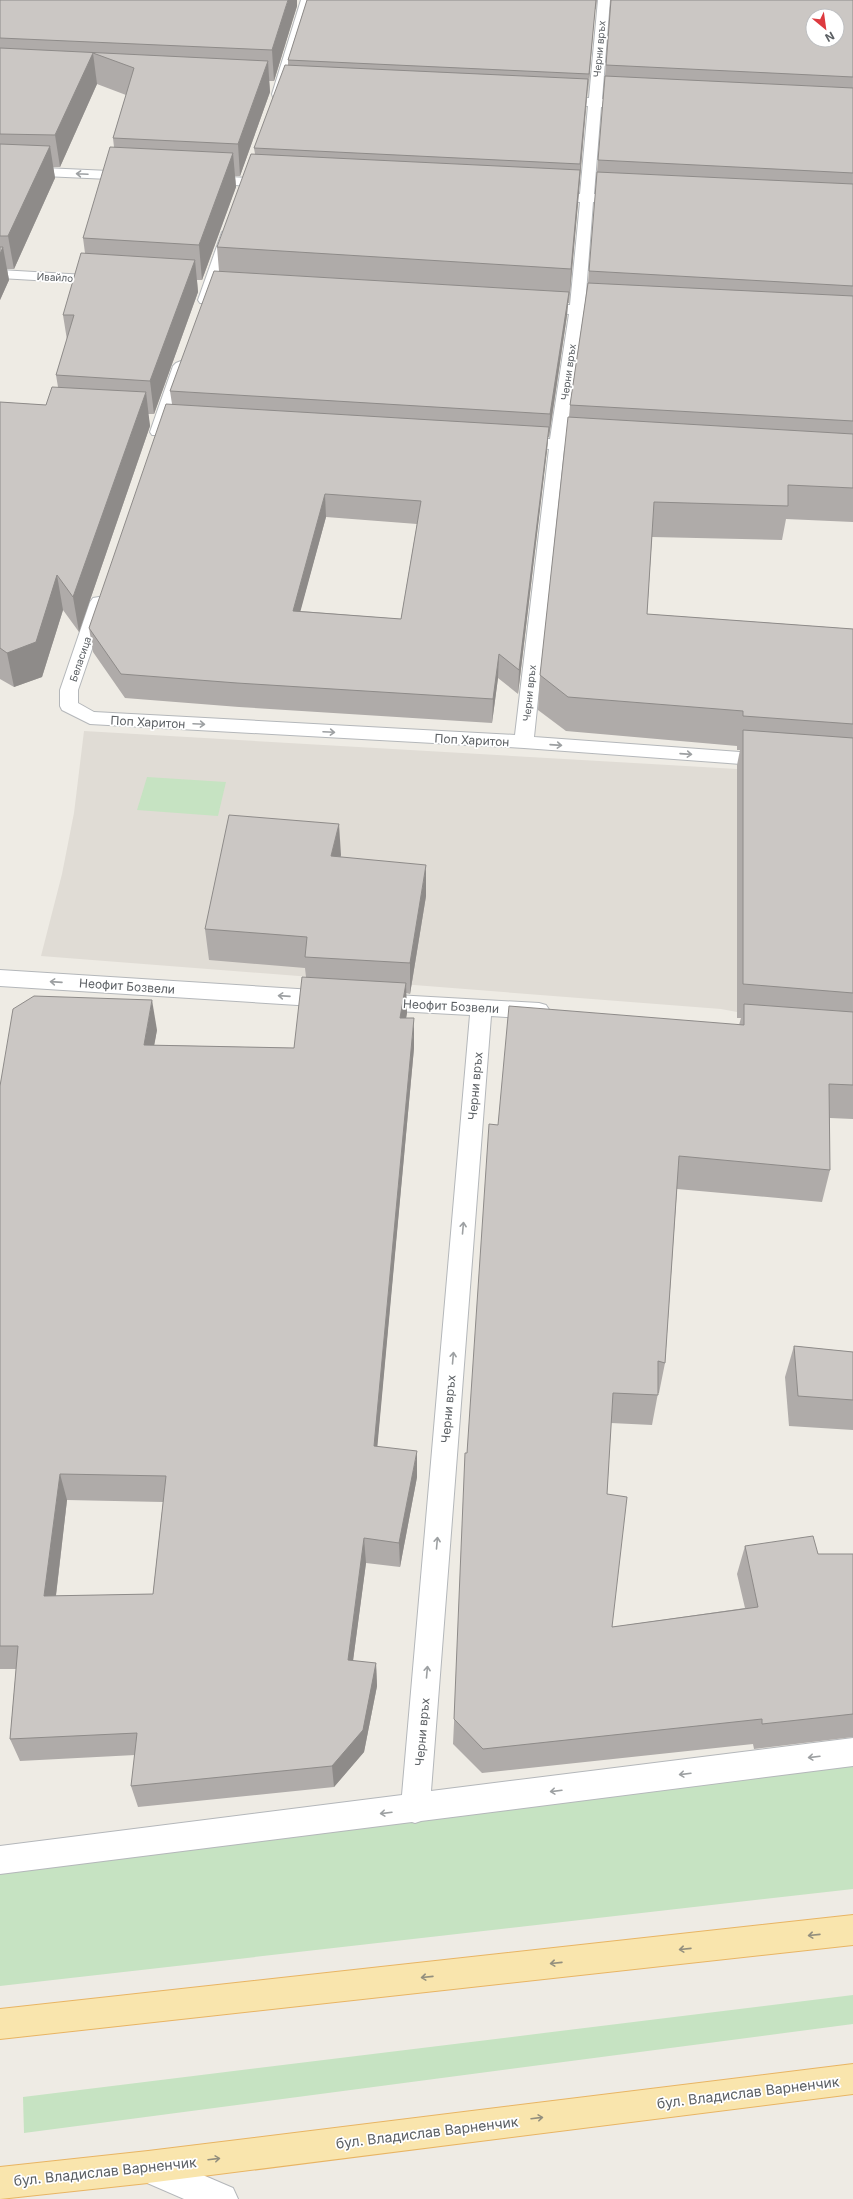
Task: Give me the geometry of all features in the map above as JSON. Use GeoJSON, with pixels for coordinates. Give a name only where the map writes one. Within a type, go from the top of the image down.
{"type":"FeatureCollection","features":[{"type":"Feature","properties":{"kind":"main road"},"geometry":{"type":"LineString","coordinates":[[0,2024],[853,1930]]}},
{"type":"Feature","properties":{"kind":"main road","name":"бул. Владислав Варненчик"},"geometry":{"type":"LineString","coordinates":[[0,2183],[148,2167],[853,2079]]}},
{"type":"Feature","properties":{"kind":"street"},"geometry":{"type":"LineString","coordinates":[[273,109],[303,1],[322,2]]}},
{"type":"Feature","properties":{"kind":"street"},"geometry":{"type":"LineString","coordinates":[[587,14],[603,8],[618,16]]}},
{"type":"Feature","properties":{"kind":"street","name":"Черни връх"},"geometry":{"type":"LineString","coordinates":[[524,742],[557,445],[577,310],[603,8]]}},
{"type":"Feature","properties":{"kind":"street"},"geometry":{"type":"LineString","coordinates":[[265,86],[296,88]]}},
{"type":"Feature","properties":{"kind":"street"},"geometry":{"type":"LineString","coordinates":[[547,100],[641,105]]}},
{"type":"Feature","properties":{"kind":"street"},"geometry":{"type":"LineString","coordinates":[[241,197],[252,167]]}},
{"type":"Feature","properties":{"kind":"street"},"geometry":{"type":"LineString","coordinates":[[0,170],[143,177]]}},
{"type":"Feature","properties":{"kind":"street"},"geometry":{"type":"LineString","coordinates":[[191,179],[286,184]]}},
{"type":"Feature","properties":{"kind":"street"},"geometry":{"type":"LineString","coordinates":[[532,196],[634,201]]}},
{"type":"Feature","properties":{"kind":"street"},"geometry":{"type":"LineString","coordinates":[[199,315],[233,219]]}},
{"type":"Feature","properties":{"kind":"street","name":"Ивайло"},"geometry":{"type":"LineString","coordinates":[[0,274],[116,281]]}},
{"type":"Feature","properties":{"kind":"street"},"geometry":{"type":"LineString","coordinates":[[194,286],[225,287]]}},
{"type":"Feature","properties":{"kind":"street"},"geometry":{"type":"LineString","coordinates":[[522,306],[632,313]]}},
{"type":"Feature","properties":{"kind":"street"},"geometry":{"type":"LineString","coordinates":[[154,444],[186,351]]}},
{"type":"Feature","properties":{"kind":"street"},"geometry":{"type":"LineString","coordinates":[[502,441],[612,448]]}},
{"type":"Feature","properties":{"kind":"street","name":"Беласица"},"geometry":{"type":"LineString","coordinates":[[90,718],[69,706],[69,690],[105,585]]}},
{"type":"Feature","properties":{"kind":"street","name":"Поп Харитон"},"geometry":{"type":"LineString","coordinates":[[90,718],[524,742],[784,761]]}},
{"type":"Feature","properties":{"kind":"street","name":"Неофит Бозвели"},"geometry":{"type":"LineString","coordinates":[[0,978],[556,1012]]}},
{"type":"Feature","properties":{"kind":"street","name":"Черни връх"},"geometry":{"type":"LineString","coordinates":[[415,1809],[481,1008]]}},
{"type":"Feature","properties":{"kind":"street"},"geometry":{"type":"LineString","coordinates":[[0,1860],[415,1809],[853,1752]]}},
{"type":"Feature","properties":{"kind":"street"},"geometry":{"type":"LineString","coordinates":[[148,2167],[222,2199]]}},
{"type":"Feature","properties":{"kind":"shaded area"},"geometry":{"type":"Polygon","coordinates":[[[84,731],[737,769],[737,1012],[721,1009],[41,956],[62,874],[74,813],[84,731]]]}},
{"type":"Feature","properties":{"kind":"green space"},"geometry":{"type":"Polygon","coordinates":[[[147,777],[226,782],[218,816],[137,810],[147,777]]]}},
{"type":"Feature","properties":{"kind":"green space"},"geometry":{"type":"Polygon","coordinates":[[[853,1752],[853,1889],[0,1986],[0,1860],[853,1752]]]}},
{"type":"Feature","properties":{"kind":"green space"},"geometry":{"type":"Polygon","coordinates":[[[853,1995],[853,2024],[24,2133],[23,2097],[853,1995]]]}},
{"type":"Feature","properties":{"kind":"building"},"geometry":{"type":"Polygon","coordinates":[[[0,0],[288,0],[272,50],[0,38],[0,0]]]}},
{"type":"Feature","properties":{"kind":"building"},"geometry":{"type":"Polygon","coordinates":[[[307,0],[596,0],[589,74],[288,60],[307,0]]]}},
{"type":"Feature","properties":{"kind":"building"},"geometry":{"type":"Polygon","coordinates":[[[611,0],[853,0],[853,77],[606,65],[611,0]]]}},
{"type":"Feature","properties":{"kind":"building"},"geometry":{"type":"Polygon","coordinates":[[[0,48],[268,61],[238,144],[113,138],[134,68],[93,53],[55,135],[0,134],[0,48]]]}},
{"type":"Feature","properties":{"kind":"building"},"geometry":{"type":"Polygon","coordinates":[[[285,65],[588,79],[580,164],[254,148],[285,65]]]}},
{"type":"Feature","properties":{"kind":"building"},"geometry":{"type":"Polygon","coordinates":[[[605,76],[853,88],[853,173],[598,160],[605,76]]]}},
{"type":"Feature","properties":{"kind":"building"},"geometry":{"type":"Polygon","coordinates":[[[0,144],[50,146],[8,236],[0,236],[0,144]]]}},
{"type":"Feature","properties":{"kind":"building"},"geometry":{"type":"Polygon","coordinates":[[[110,147],[233,153],[199,245],[83,238],[110,147]]]}},
{"type":"Feature","properties":{"kind":"building"},"geometry":{"type":"Polygon","coordinates":[[[251,154],[580,170],[571,269],[217,247],[251,154]]]}},
{"type":"Feature","properties":{"kind":"building"},"geometry":{"type":"Polygon","coordinates":[[[597,172],[853,184],[853,286],[589,271],[597,172]]]}},
{"type":"Feature","properties":{"kind":"building"},"geometry":{"type":"Polygon","coordinates":[[[0,247],[3,247],[0,254],[0,247]]]}},
{"type":"Feature","properties":{"kind":"building"},"geometry":{"type":"Polygon","coordinates":[[[81,253],[195,260],[150,381],[56,375],[74,315],[63,315],[81,253]]]}},
{"type":"Feature","properties":{"kind":"building"},"geometry":{"type":"Polygon","coordinates":[[[214,271],[569,292],[550,414],[170,391],[214,271]]]}},
{"type":"Feature","properties":{"kind":"building"},"geometry":{"type":"Polygon","coordinates":[[[588,283],[853,296],[853,421],[570,405],[588,283]]]}},
{"type":"Feature","properties":{"kind":"building"},"geometry":{"type":"Polygon","coordinates":[[[52,387],[146,392],[73,597],[57,575],[36,642],[7,653],[0,648],[0,402],[46,405],[52,387]]]}},
{"type":"Feature","properties":{"kind":"building"},"geometry":{"type":"Polygon","coordinates":[[[166,404],[549,427],[519,670],[499,654],[493,699],[237,683],[121,674],[89,628],[166,404]],[[325,494],[293,611],[401,619],[421,501],[325,494]]]}},
{"type":"Feature","properties":{"kind":"building"},"geometry":{"type":"Polygon","coordinates":[[[568,417],[853,434],[853,488],[788,485],[788,506],[654,502],[647,614],[853,629],[853,724],[743,716],[743,711],[568,697],[540,675],[568,417]]]}},
{"type":"Feature","properties":{"kind":"building"},"geometry":{"type":"Polygon","coordinates":[[[743,730],[853,738],[853,993],[743,984],[743,730]]]}},
{"type":"Feature","properties":{"kind":"building"},"geometry":{"type":"Polygon","coordinates":[[[229,815],[339,824],[331,856],[426,865],[410,963],[305,957],[307,937],[205,929],[229,815]]]}},
{"type":"Feature","properties":{"kind":"building"},"geometry":{"type":"Polygon","coordinates":[[[302,977],[406,983],[400,1018],[414,1018],[374,1446],[417,1451],[399,1543],[364,1538],[348,1660],[376,1663],[363,1730],[332,1766],[131,1786],[137,1733],[10,1739],[18,1646],[0,1646],[0,1086],[13,1009],[34,996],[152,1000],[144,1045],[294,1048],[302,977]],[[60,1474],[44,1596],[153,1594],[166,1476],[60,1474]]]}},
{"type":"Feature","properties":{"kind":"building"},"geometry":{"type":"Polygon","coordinates":[[[744,1004],[853,1012],[853,1085],[829,1084],[830,1170],[679,1156],[665,1363],[658,1361],[658,1395],[613,1393],[607,1494],[627,1497],[612,1627],[758,1607],[745,1546],[813,1536],[818,1554],[853,1554],[853,1714],[762,1724],[762,1719],[483,1749],[454,1719],[465,1453],[467,1453],[489,1124],[498,1125],[509,1006],[744,1025],[744,1004]]]}},
{"type":"Feature","properties":{"kind":"building"},"geometry":{"type":"Polygon","coordinates":[[[794,1346],[853,1352],[853,1400],[798,1396],[794,1346]]]}}]}
